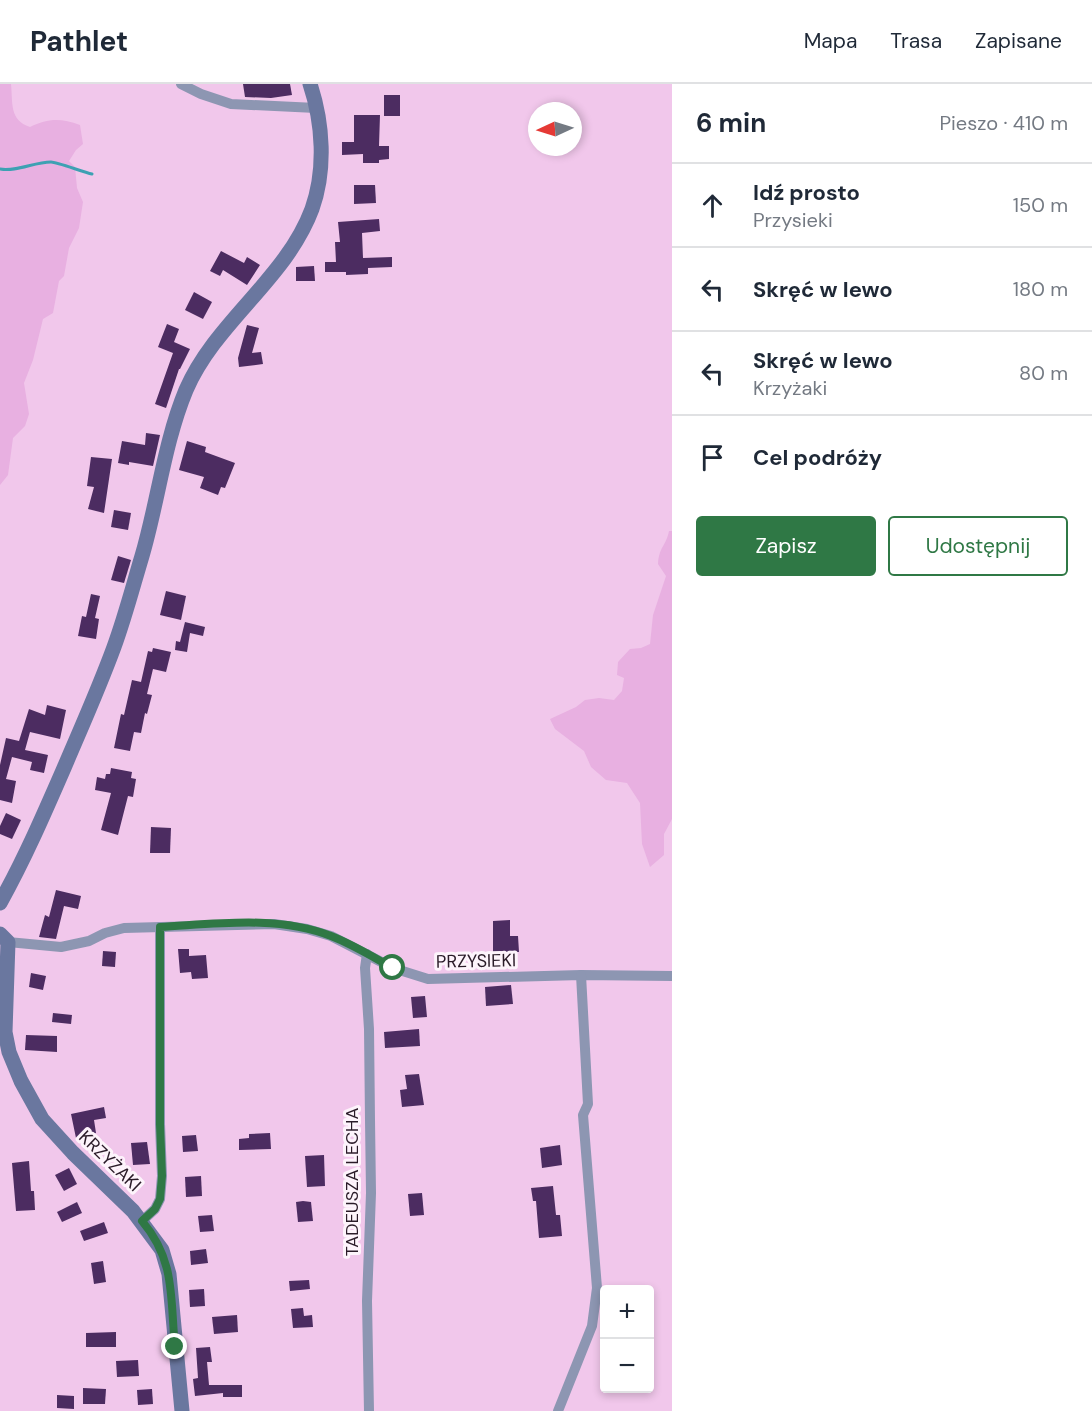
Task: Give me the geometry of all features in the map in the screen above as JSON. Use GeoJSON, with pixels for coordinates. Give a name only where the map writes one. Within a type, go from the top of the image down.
{"type":"FeatureCollection","features":[{"type":"Feature","properties":{"kind":"street"},"geometry":{"type":"LineString","coordinates":[[181,84],[201,94],[231,104],[316,108]]}},
{"type":"Feature","properties":{"kind":"street"},"geometry":{"type":"LineString","coordinates":[[0,903],[53,794],[115,645],[146,542],[169,445],[186,391],[215,342],[281,263],[298,238],[312,209],[319,184],[321,157],[316,108],[310,84]]}},
{"type":"Feature","properties":{"kind":"street","name":"PRZYSIEKI"},"geometry":{"type":"LineString","coordinates":[[4,938],[61,948],[89,941],[105,933],[124,928],[274,924],[307,929],[331,936],[393,968],[428,979],[581,975],[672,976]]}},
{"type":"Feature","properties":{"kind":"street"},"geometry":{"type":"LineString","coordinates":[[142,1221],[155,1209],[160,1199],[162,1176],[160,927]]}},
{"type":"Feature","properties":{"kind":"street","name":"KRZYŻAKI"},"geometry":{"type":"LineString","coordinates":[[4,938],[5,1032],[9,1052],[21,1082],[42,1119],[142,1221],[162,1250],[169,1274],[182,1411]]}},
{"type":"Feature","properties":{"kind":"street","name":"TADEUSZA LECHA"},"geometry":{"type":"LineString","coordinates":[[368,954],[365,968],[369,1029],[370,1141],[367,1301],[369,1411]]}},
{"type":"Feature","properties":{"kind":"street"},"geometry":{"type":"LineString","coordinates":[[558,1411],[592,1326],[597,1288],[583,1115],[588,1104],[581,975]]}},
{"type":"Feature","properties":{"kind":"shaded area"},"geometry":{"type":"Polygon","coordinates":[[[0,84],[11,84],[13,110],[23,124],[30,127],[55,120],[80,125],[83,144],[69,161],[75,167],[77,188],[83,202],[79,228],[69,248],[64,276],[59,281],[53,313],[43,319],[33,360],[24,383],[29,414],[25,426],[13,438],[8,475],[0,485],[0,84]]]}},
{"type":"Feature","properties":{"kind":"shaded area"},"geometry":{"type":"Polygon","coordinates":[[[669,531],[672,531],[672,819],[664,834],[664,855],[650,867],[642,844],[640,803],[627,783],[606,780],[591,767],[584,751],[555,729],[550,719],[576,707],[585,700],[599,698],[614,700],[622,691],[624,678],[617,675],[618,662],[630,649],[650,644],[653,615],[666,576],[658,564],[659,558],[669,531]]]}},
{"type":"Feature","properties":{"kind":"building"},"geometry":{"type":"Polygon","coordinates":[[[243,84],[290,84],[292,95],[271,98],[245,97],[243,84]]]}},
{"type":"Feature","properties":{"kind":"building"},"geometry":{"type":"Polygon","coordinates":[[[384,95],[400,95],[400,116],[384,116],[384,95]]]}},
{"type":"Feature","properties":{"kind":"building"},"geometry":{"type":"Polygon","coordinates":[[[354,115],[380,115],[379,146],[389,146],[389,159],[379,160],[379,163],[363,163],[363,154],[342,155],[342,142],[354,142],[354,115]]]}},
{"type":"Feature","properties":{"kind":"building"},"geometry":{"type":"Polygon","coordinates":[[[354,185],[375,185],[376,203],[354,204],[354,185]]]}},
{"type":"Feature","properties":{"kind":"building"},"geometry":{"type":"Polygon","coordinates":[[[379,219],[380,231],[362,233],[363,258],[392,257],[392,267],[368,268],[368,274],[346,275],[346,272],[325,272],[325,262],[336,262],[335,242],[340,242],[338,222],[379,219]]]}},
{"type":"Feature","properties":{"kind":"building"},"geometry":{"type":"Polygon","coordinates":[[[221,251],[244,263],[247,257],[260,265],[247,285],[223,270],[220,276],[210,271],[221,251]]]}},
{"type":"Feature","properties":{"kind":"building"},"geometry":{"type":"Polygon","coordinates":[[[314,266],[315,281],[296,281],[296,267],[314,266]]]}},
{"type":"Feature","properties":{"kind":"building"},"geometry":{"type":"Polygon","coordinates":[[[194,292],[212,302],[203,319],[185,310],[194,292]]]}},
{"type":"Feature","properties":{"kind":"building"},"geometry":{"type":"Polygon","coordinates":[[[167,324],[179,329],[174,342],[190,349],[179,369],[166,408],[155,404],[173,353],[158,347],[167,324]]]}},
{"type":"Feature","properties":{"kind":"building"},"geometry":{"type":"Polygon","coordinates":[[[247,325],[259,328],[252,353],[261,352],[263,364],[239,367],[238,358],[247,325]]]}},
{"type":"Feature","properties":{"kind":"building"},"geometry":{"type":"Polygon","coordinates":[[[146,433],[160,435],[153,466],[129,462],[129,465],[118,463],[122,441],[145,445],[146,433]]]}},
{"type":"Feature","properties":{"kind":"building"},"geometry":{"type":"Polygon","coordinates":[[[187,441],[206,447],[205,452],[235,463],[225,488],[221,487],[218,495],[200,488],[204,477],[179,470],[187,441]]]}},
{"type":"Feature","properties":{"kind":"building"},"geometry":{"type":"Polygon","coordinates":[[[91,457],[112,459],[104,513],[88,509],[94,487],[87,486],[91,457]]]}},
{"type":"Feature","properties":{"kind":"building"},"geometry":{"type":"Polygon","coordinates":[[[114,510],[131,513],[128,530],[111,527],[114,510]]]}},
{"type":"Feature","properties":{"kind":"building"},"geometry":{"type":"Polygon","coordinates":[[[118,556],[131,560],[124,583],[111,580],[118,556]]]}},
{"type":"Feature","properties":{"kind":"building"},"geometry":{"type":"Polygon","coordinates":[[[166,591],[186,596],[181,620],[160,615],[166,591]]]}},
{"type":"Feature","properties":{"kind":"building"},"geometry":{"type":"Polygon","coordinates":[[[91,594],[100,596],[95,618],[99,619],[96,639],[78,636],[82,616],[86,617],[91,594]]]}},
{"type":"Feature","properties":{"kind":"building"},"geometry":{"type":"Polygon","coordinates":[[[185,622],[205,627],[203,636],[190,633],[187,652],[175,650],[176,641],[180,642],[185,622]]]}},
{"type":"Feature","properties":{"kind":"building"},"geometry":{"type":"Polygon","coordinates":[[[153,648],[171,652],[166,672],[153,669],[147,694],[152,695],[147,714],[145,713],[141,733],[134,732],[130,751],[114,748],[121,714],[124,715],[132,680],[141,682],[148,651],[152,652],[153,648]]]}},
{"type":"Feature","properties":{"kind":"building"},"geometry":{"type":"Polygon","coordinates":[[[47,705],[66,710],[60,739],[30,732],[25,750],[48,755],[44,773],[30,770],[32,762],[12,757],[6,779],[16,781],[12,803],[0,800],[0,765],[6,738],[19,741],[29,709],[45,715],[47,705]]]}},
{"type":"Feature","properties":{"kind":"building"},"geometry":{"type":"Polygon","coordinates":[[[111,768],[132,772],[131,778],[136,779],[133,797],[128,796],[118,835],[101,830],[111,793],[95,790],[97,777],[105,779],[106,774],[110,774],[111,768]]]}},
{"type":"Feature","properties":{"kind":"building"},"geometry":{"type":"Polygon","coordinates":[[[6,813],[21,820],[12,839],[0,834],[0,826],[6,813]]]}},
{"type":"Feature","properties":{"kind":"building"},"geometry":{"type":"Polygon","coordinates":[[[151,827],[171,828],[170,853],[150,853],[151,827]]]}},
{"type":"Feature","properties":{"kind":"building"},"geometry":{"type":"Polygon","coordinates":[[[56,890],[81,896],[78,909],[64,906],[56,939],[39,937],[45,915],[49,917],[56,890]]]}},
{"type":"Feature","properties":{"kind":"building"},"geometry":{"type":"Polygon","coordinates":[[[510,920],[510,936],[518,936],[519,952],[493,952],[493,921],[510,920]]]}},
{"type":"Feature","properties":{"kind":"building"},"geometry":{"type":"Polygon","coordinates":[[[178,949],[189,949],[189,956],[206,955],[208,978],[192,979],[191,972],[180,973],[178,949]]]}},
{"type":"Feature","properties":{"kind":"building"},"geometry":{"type":"Polygon","coordinates":[[[103,951],[116,952],[115,967],[102,966],[103,951]]]}},
{"type":"Feature","properties":{"kind":"building"},"geometry":{"type":"Polygon","coordinates":[[[31,973],[46,976],[43,990],[29,987],[31,973]]]}},
{"type":"Feature","properties":{"kind":"building"},"geometry":{"type":"Polygon","coordinates":[[[511,985],[513,1004],[486,1006],[485,987],[511,985]]]}},
{"type":"Feature","properties":{"kind":"building"},"geometry":{"type":"Polygon","coordinates":[[[425,996],[427,1017],[413,1018],[411,997],[425,996]]]}},
{"type":"Feature","properties":{"kind":"building"},"geometry":{"type":"Polygon","coordinates":[[[53,1013],[72,1015],[71,1024],[52,1022],[53,1013]]]}},
{"type":"Feature","properties":{"kind":"building"},"geometry":{"type":"Polygon","coordinates":[[[419,1029],[420,1046],[385,1048],[384,1032],[419,1029]]]}},
{"type":"Feature","properties":{"kind":"building"},"geometry":{"type":"Polygon","coordinates":[[[26,1035],[57,1036],[57,1052],[25,1050],[26,1035]]]}},
{"type":"Feature","properties":{"kind":"building"},"geometry":{"type":"Polygon","coordinates":[[[419,1074],[424,1105],[402,1107],[400,1090],[407,1089],[405,1075],[419,1074]]]}},
{"type":"Feature","properties":{"kind":"building"},"geometry":{"type":"Polygon","coordinates":[[[104,1107],[106,1118],[94,1120],[96,1133],[76,1138],[71,1114],[104,1107]]]}},
{"type":"Feature","properties":{"kind":"building"},"geometry":{"type":"Polygon","coordinates":[[[270,1133],[271,1149],[239,1150],[239,1139],[249,1138],[249,1134],[270,1133]]]}},
{"type":"Feature","properties":{"kind":"building"},"geometry":{"type":"Polygon","coordinates":[[[196,1135],[198,1151],[183,1152],[182,1136],[196,1135]]]}},
{"type":"Feature","properties":{"kind":"building"},"geometry":{"type":"Polygon","coordinates":[[[147,1142],[150,1164],[133,1165],[131,1143],[147,1142]]]}},
{"type":"Feature","properties":{"kind":"building"},"geometry":{"type":"Polygon","coordinates":[[[560,1145],[562,1165],[542,1168],[540,1148],[560,1145]]]}},
{"type":"Feature","properties":{"kind":"building"},"geometry":{"type":"Polygon","coordinates":[[[324,1155],[325,1186],[307,1187],[305,1156],[324,1155]]]}},
{"type":"Feature","properties":{"kind":"building"},"geometry":{"type":"Polygon","coordinates":[[[29,1161],[35,1210],[16,1211],[12,1163],[29,1161]]]}},
{"type":"Feature","properties":{"kind":"building"},"geometry":{"type":"Polygon","coordinates":[[[69,1168],[77,1184],[64,1191],[55,1175],[69,1168]]]}},
{"type":"Feature","properties":{"kind":"building"},"geometry":{"type":"Polygon","coordinates":[[[201,1176],[202,1196],[186,1197],[185,1177],[201,1176]]]}},
{"type":"Feature","properties":{"kind":"building"},"geometry":{"type":"Polygon","coordinates":[[[553,1186],[556,1215],[560,1215],[562,1236],[539,1238],[536,1201],[533,1201],[531,1188],[553,1186]]]}},
{"type":"Feature","properties":{"kind":"building"},"geometry":{"type":"Polygon","coordinates":[[[422,1193],[424,1215],[410,1216],[408,1194],[422,1193]]]}},
{"type":"Feature","properties":{"kind":"building"},"geometry":{"type":"Polygon","coordinates":[[[77,1202],[82,1213],[62,1222],[57,1212],[77,1202]]]}},
{"type":"Feature","properties":{"kind":"building"},"geometry":{"type":"Polygon","coordinates":[[[296,1202],[311,1202],[313,1221],[298,1222],[296,1202]]]}},
{"type":"Feature","properties":{"kind":"building"},"geometry":{"type":"Polygon","coordinates":[[[212,1215],[214,1231],[200,1232],[198,1216],[212,1215]]]}},
{"type":"Feature","properties":{"kind":"building"},"geometry":{"type":"Polygon","coordinates":[[[104,1222],[108,1233],[84,1241],[80,1231],[104,1222]]]}},
{"type":"Feature","properties":{"kind":"building"},"geometry":{"type":"Polygon","coordinates":[[[206,1249],[208,1263],[191,1265],[190,1251],[206,1249]]]}},
{"type":"Feature","properties":{"kind":"building"},"geometry":{"type":"Polygon","coordinates":[[[103,1261],[106,1282],[94,1284],[91,1263],[103,1261]]]}},
{"type":"Feature","properties":{"kind":"building"},"geometry":{"type":"Polygon","coordinates":[[[309,1280],[310,1289],[290,1291],[289,1281],[309,1280]]]}},
{"type":"Feature","properties":{"kind":"building"},"geometry":{"type":"Polygon","coordinates":[[[204,1289],[205,1306],[190,1307],[189,1290],[204,1289]]]}},
{"type":"Feature","properties":{"kind":"building"},"geometry":{"type":"Polygon","coordinates":[[[303,1308],[304,1316],[312,1315],[313,1327],[293,1328],[291,1309],[303,1308]]]}},
{"type":"Feature","properties":{"kind":"building"},"geometry":{"type":"Polygon","coordinates":[[[237,1315],[238,1332],[214,1334],[212,1317],[237,1315]]]}},
{"type":"Feature","properties":{"kind":"building"},"geometry":{"type":"Polygon","coordinates":[[[116,1332],[116,1347],[86,1347],[86,1333],[116,1332]]]}},
{"type":"Feature","properties":{"kind":"building"},"geometry":{"type":"Polygon","coordinates":[[[210,1347],[212,1362],[207,1362],[209,1385],[242,1385],[242,1397],[223,1397],[223,1393],[195,1396],[193,1379],[198,1378],[196,1348],[210,1347]]]}},
{"type":"Feature","properties":{"kind":"building"},"geometry":{"type":"Polygon","coordinates":[[[138,1360],[139,1376],[117,1377],[116,1361],[138,1360]]]}},
{"type":"Feature","properties":{"kind":"building"},"geometry":{"type":"Polygon","coordinates":[[[83,1388],[106,1389],[105,1404],[83,1404],[83,1388]]]}},
{"type":"Feature","properties":{"kind":"building"},"geometry":{"type":"Polygon","coordinates":[[[152,1389],[153,1404],[138,1405],[137,1390],[152,1389]]]}},
{"type":"Feature","properties":{"kind":"building"},"geometry":{"type":"Polygon","coordinates":[[[57,1395],[74,1396],[74,1409],[57,1408],[57,1395]]]}},
{"type":"Feature","properties":{"kind":"waterway"},"geometry":{"type":"LineString","coordinates":[[0,169],[6,170],[51,162],[92,174]]}},
{"type":"Feature","properties":{"kind":"route"},"geometry":{"type":"LineString","coordinates":[[175,1347],[169,1274],[162,1250],[142,1221],[155,1209],[160,1199],[162,1176],[160,927],[274,924],[307,929],[331,936],[393,968]]}}]}
